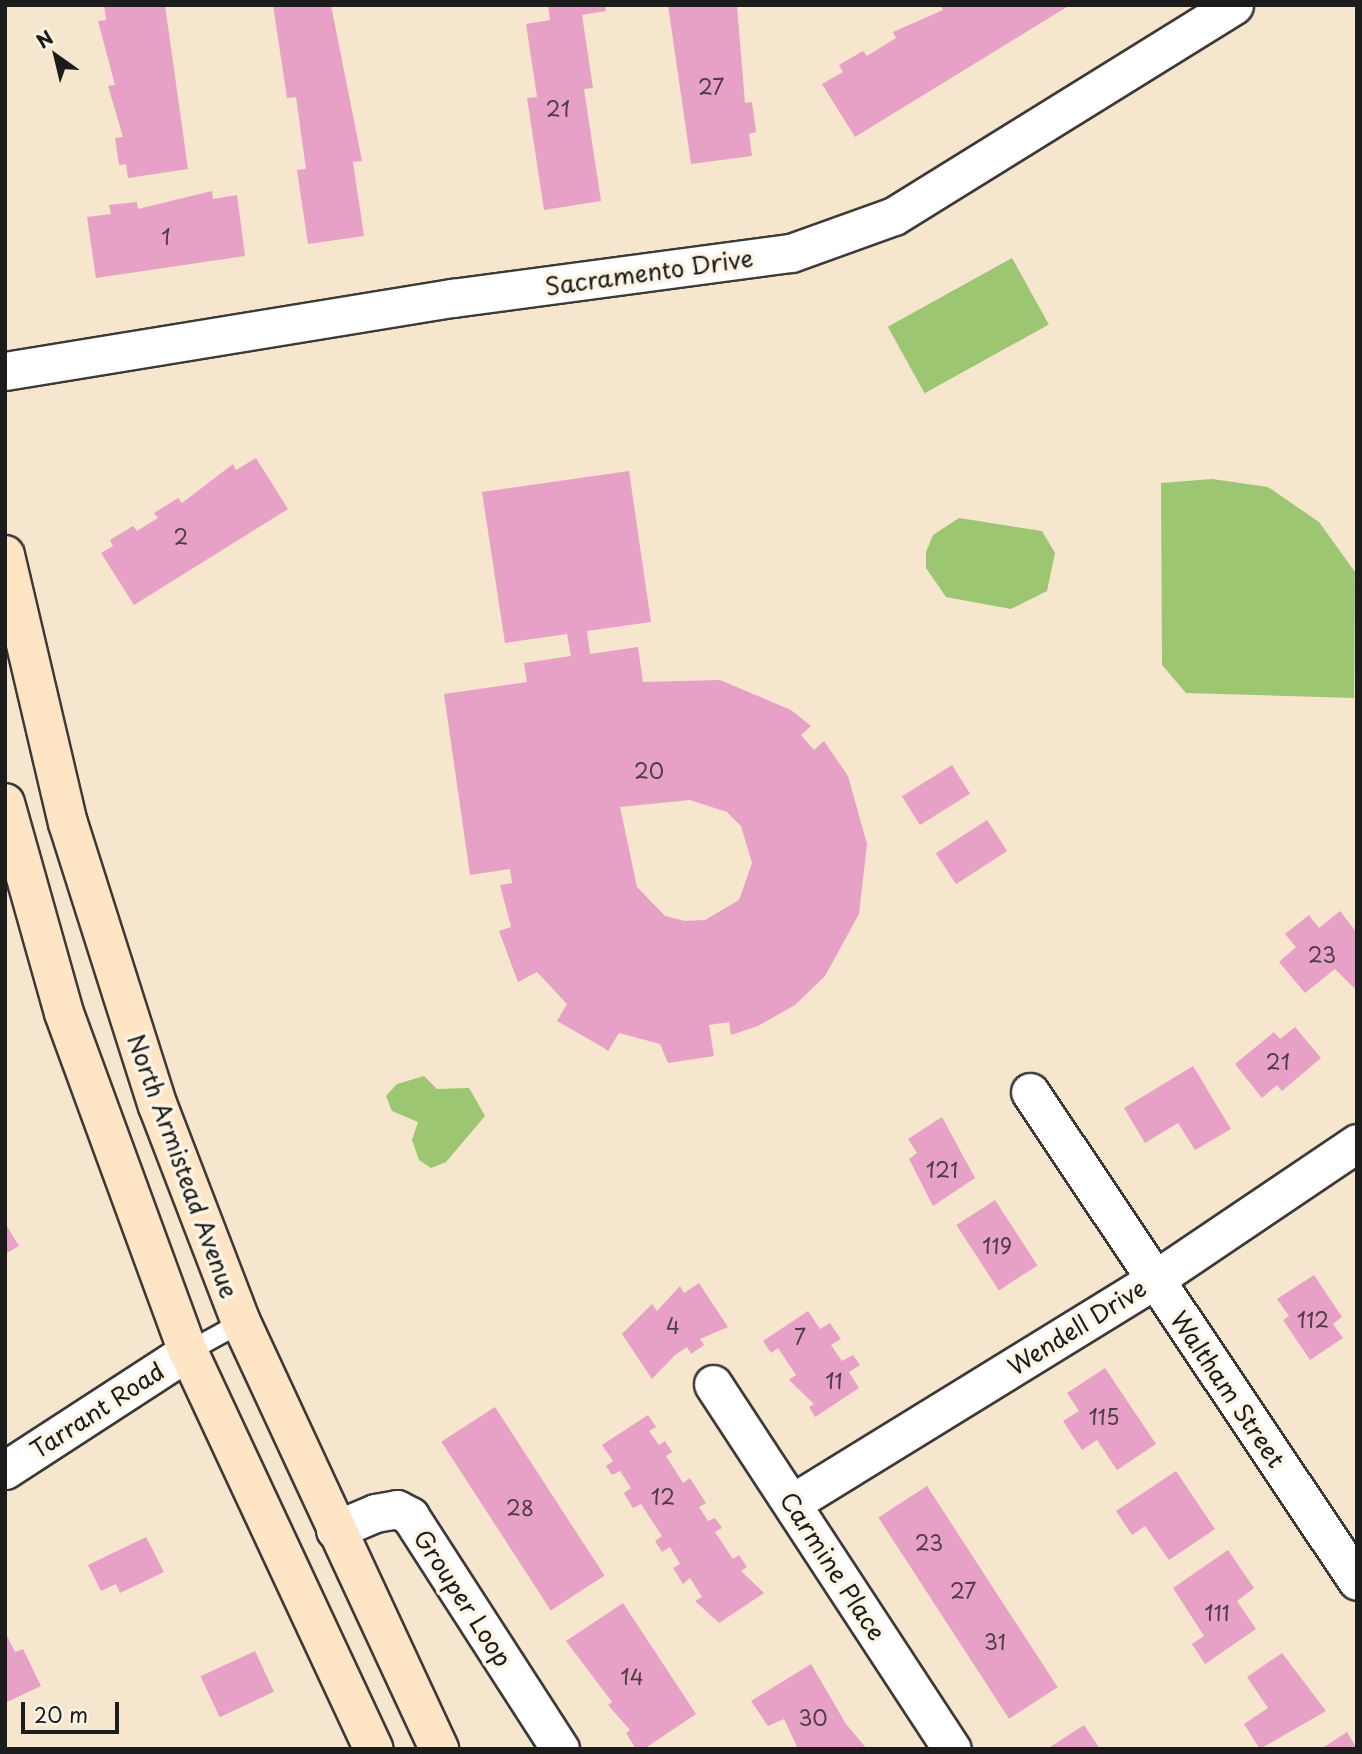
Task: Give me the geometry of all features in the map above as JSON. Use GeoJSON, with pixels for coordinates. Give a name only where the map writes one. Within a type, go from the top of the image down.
{"type":"FeatureCollection","features":[{"type":"Feature","properties":{"kind":"main road","name":"North Armistead Avenue"},"geometry":{"type":"LineString","coordinates":[[5,555],[68,823],[118,988],[241,1322],[335,1530],[439,1749]]}},
{"type":"Feature","properties":{"kind":"main road"},"geometry":{"type":"LineString","coordinates":[[5,803],[68,1025],[188,1351],[374,1749]]}},
{"type":"Feature","properties":{"kind":"street","name":"Sacramento Drive"},"geometry":{"type":"LineString","coordinates":[[5,371],[453,298],[792,253],[894,216],[1234,5]]}},
{"type":"Feature","properties":{"kind":"street","name":"Waltham Street"},"geometry":{"type":"LineString","coordinates":[[1030,1092],[1357,1581]]}},
{"type":"Feature","properties":{"kind":"street","name":"Wendell Drive"},"geometry":{"type":"LineString","coordinates":[[792,1503],[1154,1280],[1357,1143]]}},
{"type":"Feature","properties":{"kind":"street","name":"Tarrant Road"},"geometry":{"type":"LineString","coordinates":[[5,1470],[188,1351]]}},
{"type":"Feature","properties":{"kind":"street","name":"Carmine Place"},"geometry":{"type":"LineString","coordinates":[[713,1384],[952,1749]]}},
{"type":"Feature","properties":{"kind":"street","name":"Grouper Loop"},"geometry":{"type":"LineString","coordinates":[[335,1530],[388,1510],[411,1516],[560,1749]]}},
{"type":"Feature","properties":{"kind":"lane"},"geometry":{"type":"LineString","coordinates":[[188,1351],[241,1322]]}},
{"type":"Feature","properties":{"kind":"green space"},"geometry":{"type":"Polygon","coordinates":[[[1012,258],[1049,324],[925,393],[888,327],[1012,258]]]}},
{"type":"Feature","properties":{"kind":"green space"},"geometry":{"type":"Polygon","coordinates":[[[1212,479],[1268,487],[1319,522],[1355,572],[1354,698],[1186,693],[1162,665],[1161,483],[1212,479]]]}},
{"type":"Feature","properties":{"kind":"green space"},"geometry":{"type":"Polygon","coordinates":[[[959,518],[1042,531],[1055,553],[1047,591],[1011,609],[946,597],[926,568],[926,552],[933,535],[959,518]]]}},
{"type":"Feature","properties":{"kind":"green space"},"geometry":{"type":"Polygon","coordinates":[[[424,1076],[437,1089],[469,1088],[485,1116],[446,1162],[431,1168],[419,1160],[412,1140],[418,1122],[392,1111],[386,1096],[397,1084],[424,1076]]]}},
{"type":"Feature","properties":{"kind":"building"},"geometry":{"type":"Polygon","coordinates":[[[104,5],[165,5],[188,169],[128,178],[126,164],[119,165],[115,138],[123,137],[108,86],[115,85],[98,21],[106,20],[104,5]]]}},
{"type":"Feature","properties":{"kind":"building"},"geometry":{"type":"Polygon","coordinates":[[[273,5],[331,5],[362,161],[353,162],[364,236],[308,244],[297,170],[306,169],[296,97],[287,98],[273,5]]]}},
{"type":"Feature","properties":{"kind":"building"},"geometry":{"type":"Polygon","coordinates":[[[548,5],[605,5],[606,11],[582,15],[593,88],[584,89],[601,201],[544,210],[527,98],[537,97],[526,24],[550,20],[548,5]]]}},
{"type":"Feature","properties":{"kind":"building"},"geometry":{"type":"Polygon","coordinates":[[[668,5],[737,5],[745,103],[752,102],[756,132],[749,134],[752,156],[691,164],[668,5]]]}},
{"type":"Feature","properties":{"kind":"building"},"geometry":{"type":"Polygon","coordinates":[[[940,5],[1070,5],[855,137],[822,84],[843,72],[839,65],[863,51],[867,56],[896,38],[893,32],[943,10],[940,5]]]}},
{"type":"Feature","properties":{"kind":"building"},"geometry":{"type":"Polygon","coordinates":[[[212,191],[213,199],[237,195],[245,256],[96,278],[87,217],[111,214],[109,205],[137,202],[138,209],[212,191]]]}},
{"type":"Feature","properties":{"kind":"building"},"geometry":{"type":"Polygon","coordinates":[[[256,458],[288,509],[134,605],[101,553],[113,546],[110,540],[133,526],[137,531],[158,518],[154,513],[178,498],[182,503],[233,464],[236,470],[256,458]]]}},
{"type":"Feature","properties":{"kind":"building"},"geometry":{"type":"Polygon","coordinates":[[[629,471],[651,622],[587,631],[590,654],[638,647],[643,682],[720,680],[791,710],[811,726],[801,735],[814,750],[824,741],[848,776],[867,844],[859,914],[825,976],[795,1005],[758,1026],[731,1035],[729,1022],[709,1025],[714,1056],[668,1063],[660,1044],[619,1033],[608,1051],[557,1021],[567,1004],[537,972],[518,982],[499,931],[511,927],[500,885],[512,883],[510,869],[470,875],[444,694],[527,682],[524,663],[571,656],[567,634],[505,643],[482,492],[629,471]],[[690,800],[620,807],[637,887],[665,916],[685,921],[705,920],[739,900],[752,863],[741,826],[727,812],[690,800]]]}},
{"type":"Feature","properties":{"kind":"building"},"geometry":{"type":"Polygon","coordinates":[[[952,765],[970,794],[920,825],[902,796],[952,765]]]}},
{"type":"Feature","properties":{"kind":"building"},"geometry":{"type":"Polygon","coordinates":[[[987,820],[1007,851],[956,884],[936,853],[987,820]]]}},
{"type":"Feature","properties":{"kind":"building"},"geometry":{"type":"Polygon","coordinates":[[[1340,911],[1357,933],[1357,991],[1335,969],[1305,993],[1279,962],[1296,947],[1285,934],[1309,915],[1319,928],[1340,911]]]}},
{"type":"Feature","properties":{"kind":"building"},"geometry":{"type":"Polygon","coordinates":[[[1295,1027],[1321,1058],[1282,1091],[1277,1085],[1262,1098],[1235,1064],[1274,1032],[1280,1039],[1295,1027]]]}},
{"type":"Feature","properties":{"kind":"building"},"geometry":{"type":"Polygon","coordinates":[[[1193,1066],[1231,1129],[1195,1150],[1178,1123],[1145,1143],[1124,1108],[1193,1066]]]}},
{"type":"Feature","properties":{"kind":"building"},"geometry":{"type":"Polygon","coordinates":[[[942,1117],[975,1178],[933,1206],[909,1159],[917,1153],[908,1139],[942,1117]]]}},
{"type":"Feature","properties":{"kind":"building"},"geometry":{"type":"Polygon","coordinates":[[[995,1200],[1037,1265],[999,1290],[956,1225],[995,1200]]]}},
{"type":"Feature","properties":{"kind":"building"},"geometry":{"type":"Polygon","coordinates":[[[5,1223],[19,1246],[5,1254],[5,1223]]]}},
{"type":"Feature","properties":{"kind":"building"},"geometry":{"type":"Polygon","coordinates":[[[1314,1275],[1342,1317],[1333,1324],[1343,1338],[1310,1360],[1283,1320],[1289,1316],[1277,1299],[1314,1275]]]}},
{"type":"Feature","properties":{"kind":"building"},"geometry":{"type":"Polygon","coordinates":[[[699,1283],[728,1327],[700,1339],[704,1345],[691,1354],[687,1347],[675,1355],[652,1379],[622,1334],[652,1304],[657,1311],[680,1286],[684,1293],[699,1283]]]}},
{"type":"Feature","properties":{"kind":"building"},"geometry":{"type":"Polygon","coordinates":[[[808,1311],[820,1329],[830,1323],[841,1339],[831,1345],[842,1361],[853,1355],[860,1365],[849,1372],[859,1388],[815,1417],[809,1407],[814,1404],[789,1380],[796,1375],[778,1348],[771,1353],[763,1341],[808,1311]]]}},
{"type":"Feature","properties":{"kind":"building"},"geometry":{"type":"Polygon","coordinates":[[[1105,1368],[1156,1444],[1117,1470],[1097,1440],[1082,1450],[1063,1421],[1079,1411],[1067,1393],[1105,1368]]]}},
{"type":"Feature","properties":{"kind":"building"},"geometry":{"type":"Polygon","coordinates":[[[495,1407],[604,1576],[551,1610],[441,1442],[495,1407]]]}},
{"type":"Feature","properties":{"kind":"building"},"geometry":{"type":"Polygon","coordinates":[[[648,1415],[656,1427],[649,1431],[659,1445],[665,1441],[672,1452],[666,1456],[683,1483],[690,1478],[706,1503],[699,1507],[708,1521],[715,1518],[722,1528],[715,1532],[733,1559],[739,1555],[747,1567],[741,1571],[764,1593],[719,1623],[695,1601],[702,1597],[690,1578],[683,1584],[673,1568],[680,1564],[670,1547],[662,1552],[655,1541],[662,1536],[641,1504],[633,1508],[629,1502],[624,1493],[631,1488],[620,1471],[612,1475],[606,1466],[613,1461],[602,1445],[648,1415]]]}},
{"type":"Feature","properties":{"kind":"building"},"geometry":{"type":"Polygon","coordinates":[[[1176,1471],[1215,1529],[1169,1560],[1145,1526],[1132,1535],[1116,1511],[1176,1471]]]}},
{"type":"Feature","properties":{"kind":"building"},"geometry":{"type":"Polygon","coordinates":[[[927,1486],[1058,1687],[1009,1719],[878,1518],[927,1486]]]}},
{"type":"Feature","properties":{"kind":"building"},"geometry":{"type":"Polygon","coordinates":[[[146,1537],[164,1572],[120,1593],[116,1584],[101,1591],[88,1565],[146,1537]]]}},
{"type":"Feature","properties":{"kind":"building"},"geometry":{"type":"Polygon","coordinates":[[[1228,1550],[1254,1588],[1237,1601],[1256,1629],[1205,1664],[1192,1644],[1204,1636],[1173,1588],[1228,1550]]]}},
{"type":"Feature","properties":{"kind":"building"},"geometry":{"type":"Polygon","coordinates":[[[623,1603],[696,1714],[644,1749],[636,1749],[626,1733],[630,1730],[608,1705],[612,1702],[566,1641],[623,1603]]]}},
{"type":"Feature","properties":{"kind":"building"},"geometry":{"type":"Polygon","coordinates":[[[5,1632],[15,1652],[23,1649],[41,1686],[5,1703],[5,1632]]]}},
{"type":"Feature","properties":{"kind":"building"},"geometry":{"type":"Polygon","coordinates":[[[255,1651],[274,1692],[220,1717],[201,1676],[255,1651]]]}},
{"type":"Feature","properties":{"kind":"building"},"geometry":{"type":"Polygon","coordinates":[[[1282,1653],[1326,1711],[1260,1749],[1244,1724],[1268,1708],[1247,1677],[1282,1653]]]}},
{"type":"Feature","properties":{"kind":"building"},"geometry":{"type":"Polygon","coordinates":[[[811,1664],[846,1724],[867,1749],[798,1749],[784,1719],[768,1726],[751,1701],[811,1664]]]}},
{"type":"Feature","properties":{"kind":"building"},"geometry":{"type":"Polygon","coordinates":[[[1084,1725],[1100,1749],[1047,1749],[1084,1725]]]}},
{"type":"Feature","properties":{"kind":"building"},"geometry":{"type":"Polygon","coordinates":[[[1347,1732],[1357,1749],[1321,1749],[1347,1732]]]}}]}
